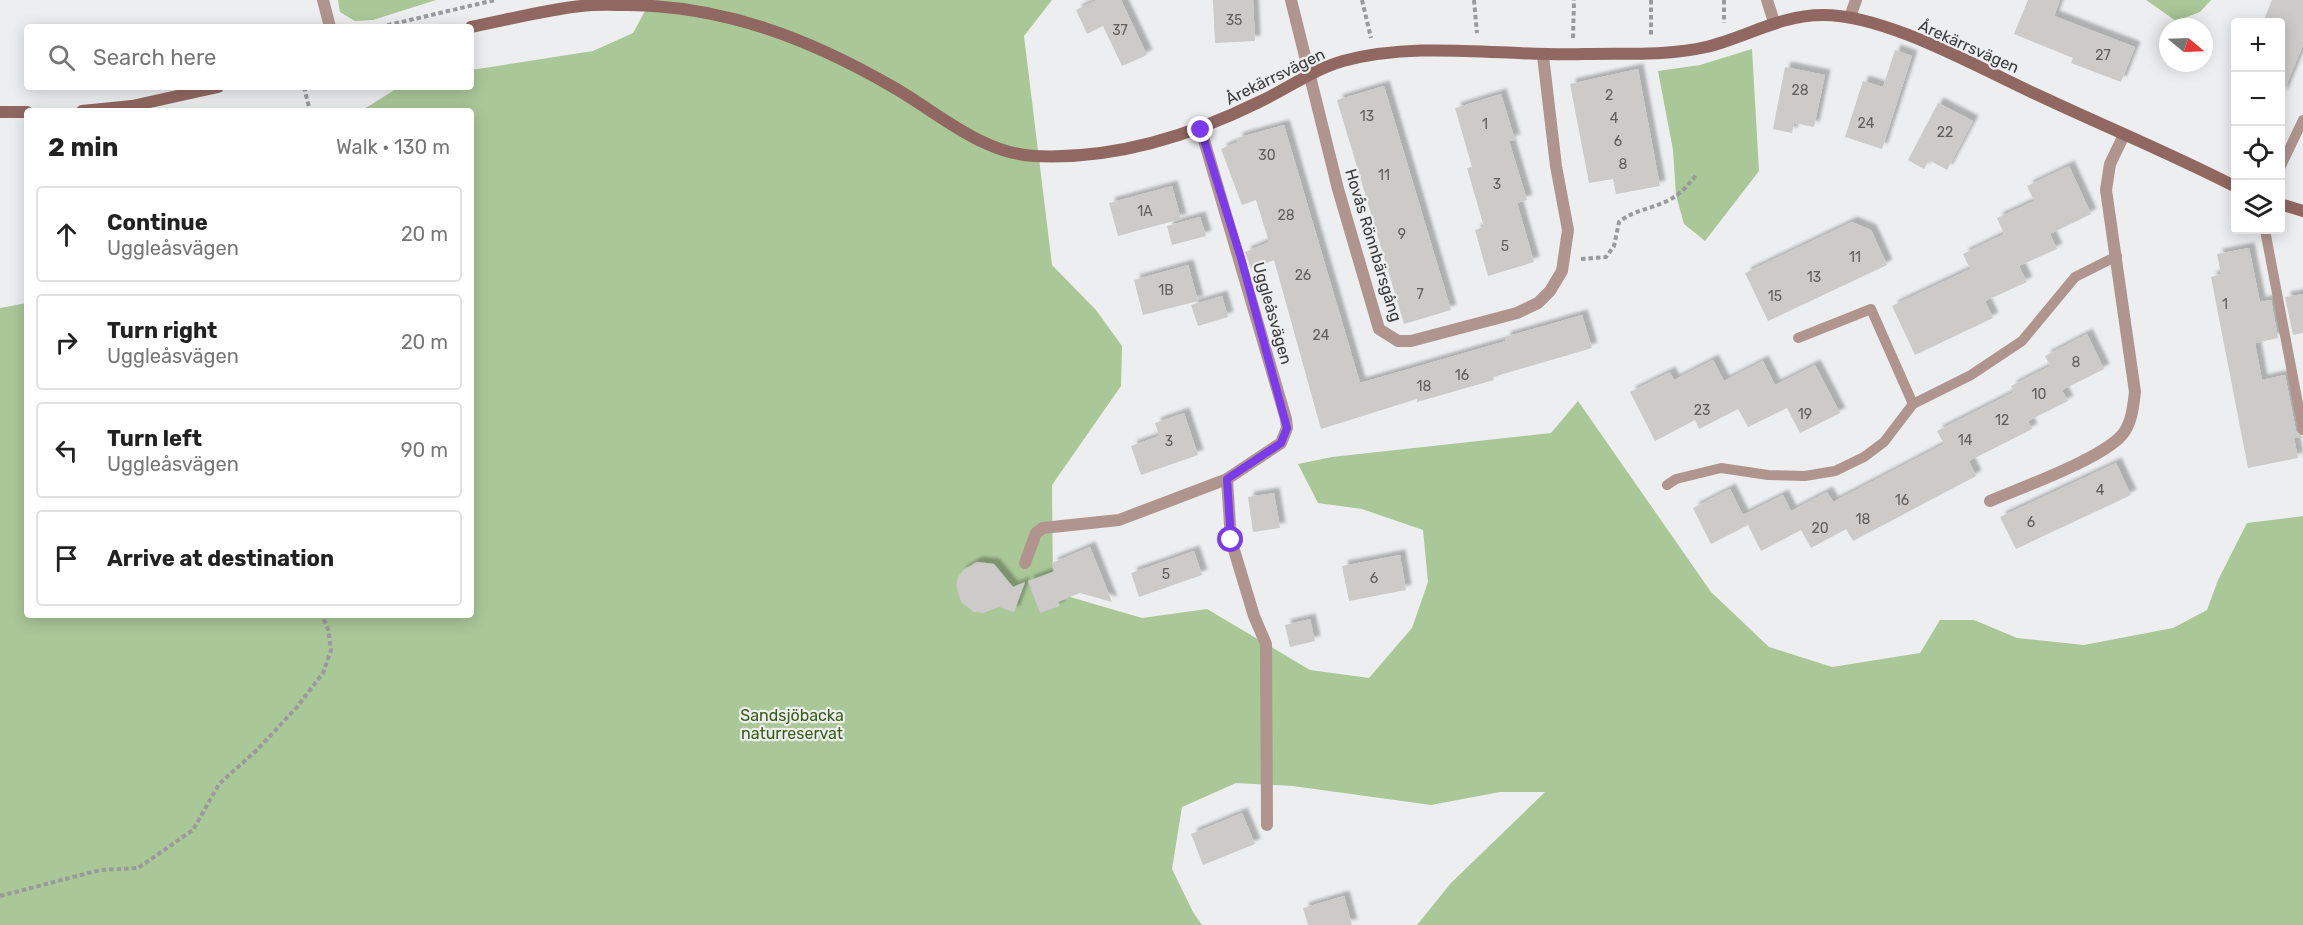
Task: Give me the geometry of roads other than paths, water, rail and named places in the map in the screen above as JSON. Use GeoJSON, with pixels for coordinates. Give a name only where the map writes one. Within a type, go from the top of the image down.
{"type":"FeatureCollection","features":[{"type":"Feature","properties":{"kind":"street"},"geometry":{"type":"LineString","coordinates":[[323,0],[329,24]]}},
{"type":"Feature","properties":{"kind":"street","name":"Hovås Rönnbärsgång"},"geometry":{"type":"LineString","coordinates":[[1290,0],[1379,329],[1388,337],[1412,341],[1517,313],[1538,303],[1550,291],[1566,259],[1568,230],[1556,166],[1543,56]]}},
{"type":"Feature","properties":{"kind":"street"},"geometry":{"type":"LineString","coordinates":[[1767,0],[1774,22]]}},
{"type":"Feature","properties":{"kind":"street"},"geometry":{"type":"LineString","coordinates":[[1850,17],[1856,0]]}},
{"type":"Feature","properties":{"kind":"street","name":"Årekärrsvägen"},"geometry":{"type":"LineString","coordinates":[[474,26],[584,5],[690,8],[738,19],[826,51],[902,92],[981,141],[1018,154],[1074,157],[1110,152],[1201,130],[1267,98],[1309,74],[1343,61],[1391,53],[1431,50],[1543,56],[1702,48],[1774,22],[1819,15],[1850,17],[1885,26],[2124,135],[2169,152],[2231,185]]}},
{"type":"Feature","properties":{"kind":"street"},"geometry":{"type":"LineString","coordinates":[[112,108],[132,106],[204,90]]}},
{"type":"Feature","properties":{"kind":"street"},"geometry":{"type":"LineString","coordinates":[[0,111],[24,112]]}},
{"type":"Feature","properties":{"kind":"street","name":"Uggleåsvägen"},"geometry":{"type":"LineString","coordinates":[[1025,563],[1036,532],[1042,528],[1119,520],[1227,479],[1281,443],[1287,428],[1241,258],[1201,130]]}},
{"type":"Feature","properties":{"kind":"street"},"geometry":{"type":"LineString","coordinates":[[1990,501],[2108,449],[2123,434],[2132,417],[2135,392],[2106,190],[2110,164],[2124,135]]}},
{"type":"Feature","properties":{"kind":"street"},"geometry":{"type":"LineString","coordinates":[[2285,206],[2303,211]]}},
{"type":"Feature","properties":{"kind":"street"},"geometry":{"type":"LineString","coordinates":[[1227,479],[1231,540],[1254,616],[1266,645],[1267,825]]}},
{"type":"Feature","properties":{"kind":"lane"},"geometry":{"type":"LineString","coordinates":[[2285,158],[2303,120]]}},
{"type":"Feature","properties":{"kind":"lane"},"geometry":{"type":"LineString","coordinates":[[2266,234],[2303,430]]}},
{"type":"Feature","properties":{"kind":"lane"},"geometry":{"type":"LineString","coordinates":[[1667,485],[1676,478],[1721,468],[1805,476],[1835,471],[1864,457],[1884,442],[1913,404],[1971,375],[2022,341],[2075,277],[2117,256]]}},
{"type":"Feature","properties":{"kind":"lane"},"geometry":{"type":"LineString","coordinates":[[1798,338],[1870,309],[1913,404]]}},
{"type":"Feature","properties":{"kind":"park label","name":"Sandsjöbacka naturreservat"},"geometry":{"type":"Point","coordinates":[792,724]}}]}
